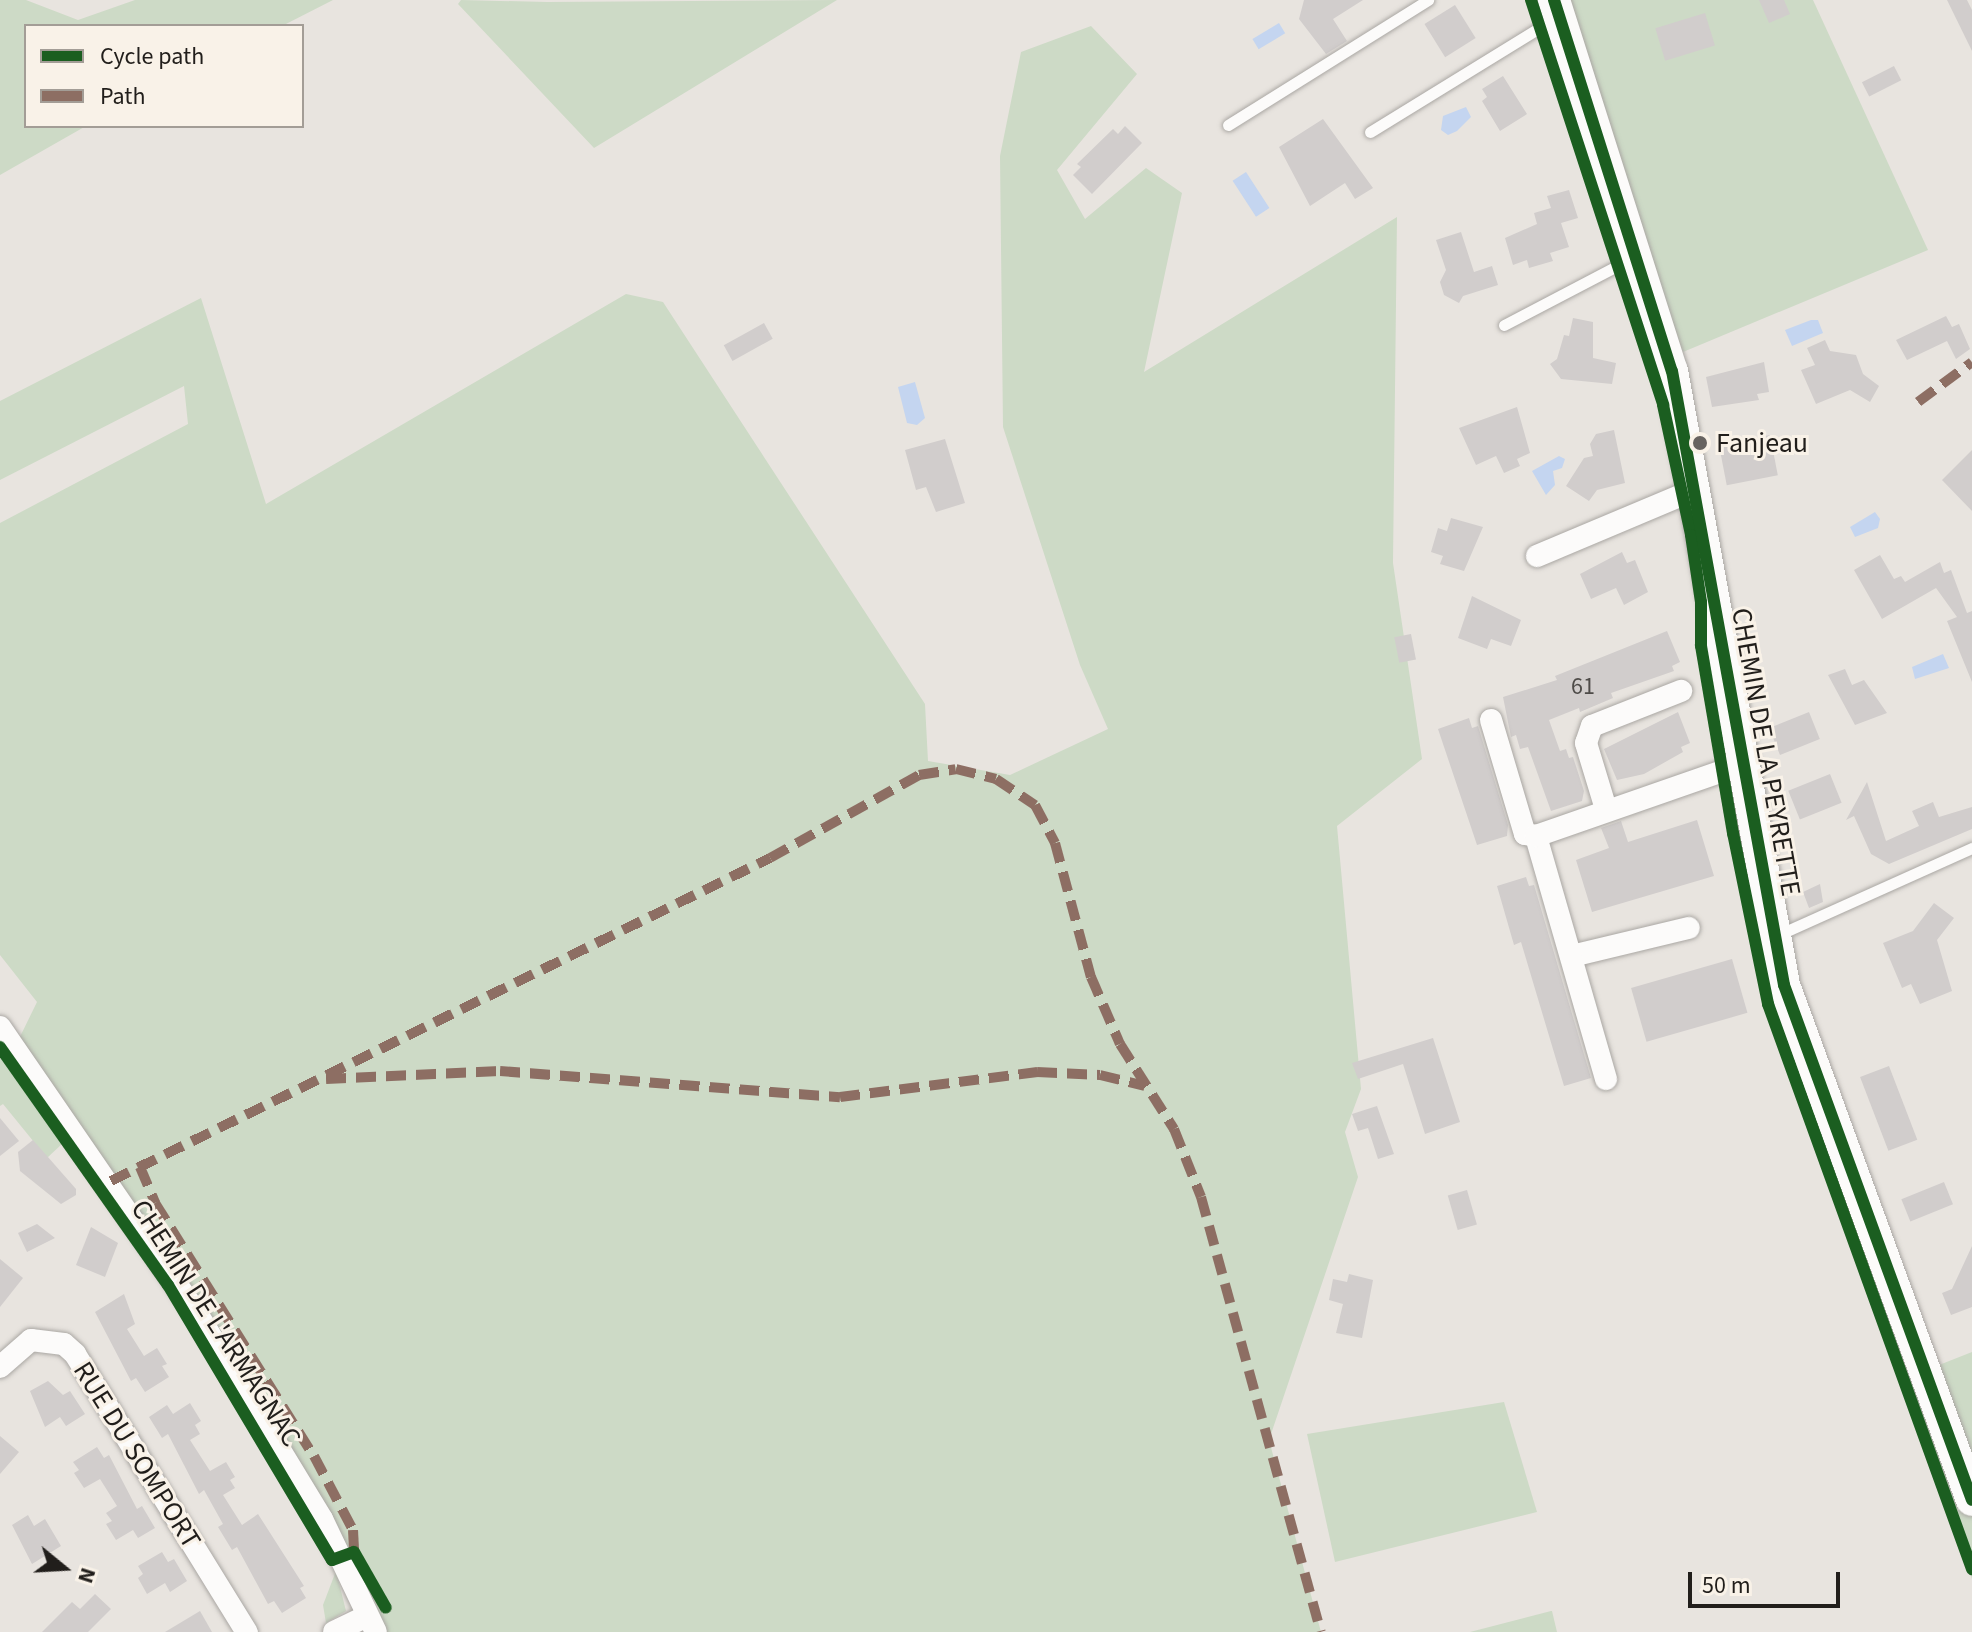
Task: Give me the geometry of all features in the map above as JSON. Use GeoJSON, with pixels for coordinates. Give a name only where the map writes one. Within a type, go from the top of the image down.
{"type":"FeatureCollection","features":[{"type":"Feature","properties":{"kind":"street","name":"CHEMIN DE LA PEYRETTE"},"geometry":{"type":"LineString","coordinates":[[1556,8],[1672,371],[1696,489],[1740,765],[1774,937],[1792,1009],[1972,1500]]}},
{"type":"Feature","properties":{"kind":"street"},"geometry":{"type":"LineString","coordinates":[[1537,556],[1696,489]]}},
{"type":"Feature","properties":{"kind":"street"},"geometry":{"type":"LineString","coordinates":[[1606,809],[1586,743],[1592,726],[1681,691]]}},
{"type":"Feature","properties":{"kind":"street"},"geometry":{"type":"LineString","coordinates":[[1491,720],[1525,834],[1536,836],[1606,809],[1740,765]]}},
{"type":"Feature","properties":{"kind":"street"},"geometry":{"type":"LineString","coordinates":[[1536,836],[1606,1079]]}},
{"type":"Feature","properties":{"kind":"street"},"geometry":{"type":"LineString","coordinates":[[1572,956],[1689,928]]}},
{"type":"Feature","properties":{"kind":"street","name":"CHEMIN DE L'ARMAGNAC"},"geometry":{"type":"LineString","coordinates":[[0,1027],[111,1181],[215,1341],[322,1519],[372,1624]]}},
{"type":"Feature","properties":{"kind":"street","name":"RUE DU SOMPORT"},"geometry":{"type":"LineString","coordinates":[[0,1367],[31,1340],[64,1344],[75,1354],[247,1632]]}},
{"type":"Feature","properties":{"kind":"street"},"geometry":{"type":"LineString","coordinates":[[334,1632],[372,1624]]}},
{"type":"Feature","properties":{"kind":"lane"},"geometry":{"type":"LineString","coordinates":[[1228,125],[1428,0]]}},
{"type":"Feature","properties":{"kind":"lane"},"geometry":{"type":"LineString","coordinates":[[1370,132],[1556,8]]}},
{"type":"Feature","properties":{"kind":"lane"},"geometry":{"type":"LineString","coordinates":[[1504,325],[1635,257]]}},
{"type":"Feature","properties":{"kind":"lane"},"geometry":{"type":"LineString","coordinates":[[1774,937],[1972,848]]}},
{"type":"Feature","properties":{"kind":"green space"},"geometry":{"type":"Polygon","coordinates":[[[0,0],[26,0],[78,20],[135,0],[333,0],[286,24],[24,24],[24,128],[82,128],[0,175],[0,0]]]}},
{"type":"Feature","properties":{"kind":"green space"},"geometry":{"type":"Polygon","coordinates":[[[461,0],[837,0],[594,148],[458,4],[461,0]]]}},
{"type":"Feature","properties":{"kind":"green space"},"geometry":{"type":"Polygon","coordinates":[[[1567,0],[1813,0],[1928,250],[1683,352],[1650,267],[1567,0]]]}},
{"type":"Feature","properties":{"kind":"green space"},"geometry":{"type":"Polygon","coordinates":[[[1091,26],[1137,74],[1057,170],[1085,219],[1146,168],[1182,193],[1144,372],[1397,217],[1393,563],[1422,759],[1337,826],[1361,1089],[1345,1132],[1358,1177],[1269,1440],[1321,1632],[376,1632],[340,1557],[15,1047],[37,1002],[0,955],[0,523],[188,424],[184,386],[0,480],[0,401],[201,298],[266,504],[626,294],[663,302],[925,704],[928,761],[1010,775],[1108,729],[1080,665],[1003,427],[1000,156],[1021,52],[1091,26]]]}},
{"type":"Feature","properties":{"kind":"green space"},"geometry":{"type":"Polygon","coordinates":[[[0,1056],[63,1143],[47,1158],[3,1104],[0,1106],[0,1056]]]}},
{"type":"Feature","properties":{"kind":"green space"},"geometry":{"type":"Polygon","coordinates":[[[1972,1352],[1972,1579],[1901,1380],[1972,1352]]]}},
{"type":"Feature","properties":{"kind":"green space"},"geometry":{"type":"Polygon","coordinates":[[[1504,1402],[1537,1512],[1335,1562],[1307,1434],[1504,1402]]]}},
{"type":"Feature","properties":{"kind":"green space"},"geometry":{"type":"Polygon","coordinates":[[[336,1571],[346,1611],[326,1623],[323,1605],[336,1571]]]}},
{"type":"Feature","properties":{"kind":"green space"},"geometry":{"type":"Polygon","coordinates":[[[1551,1611],[1557,1632],[1470,1632],[1551,1611]]]}},
{"type":"Feature","properties":{"kind":"water"},"geometry":{"type":"Polygon","coordinates":[[[1279,23],[1285,33],[1259,49],[1252,39],[1279,23]]]}},
{"type":"Feature","properties":{"kind":"water"},"geometry":{"type":"Polygon","coordinates":[[[1466,107],[1471,117],[1457,131],[1448,135],[1441,130],[1443,116],[1466,107]]]}},
{"type":"Feature","properties":{"kind":"water"},"geometry":{"type":"Polygon","coordinates":[[[1246,172],[1269,208],[1256,217],[1233,181],[1246,172]]]}},
{"type":"Feature","properties":{"kind":"water"},"geometry":{"type":"Polygon","coordinates":[[[1818,320],[1823,333],[1792,346],[1785,330],[1818,320]]]}},
{"type":"Feature","properties":{"kind":"water"},"geometry":{"type":"Polygon","coordinates":[[[915,382],[925,418],[917,425],[907,423],[898,387],[915,382]]]}},
{"type":"Feature","properties":{"kind":"water"},"geometry":{"type":"Polygon","coordinates":[[[1559,456],[1565,459],[1562,468],[1553,471],[1555,485],[1546,495],[1532,471],[1559,456]]]}},
{"type":"Feature","properties":{"kind":"water"},"geometry":{"type":"Polygon","coordinates":[[[1875,512],[1880,519],[1878,528],[1855,537],[1850,527],[1875,512]]]}},
{"type":"Feature","properties":{"kind":"water"},"geometry":{"type":"Polygon","coordinates":[[[1943,654],[1949,668],[1915,679],[1912,667],[1943,654]]]}},
{"type":"Feature","properties":{"kind":"building"},"geometry":{"type":"Polygon","coordinates":[[[1304,0],[1363,0],[1333,19],[1347,41],[1326,54],[1299,19],[1304,0]]]}},
{"type":"Feature","properties":{"kind":"building"},"geometry":{"type":"Polygon","coordinates":[[[1759,0],[1784,0],[1790,14],[1769,23],[1759,0]]]}},
{"type":"Feature","properties":{"kind":"building"},"geometry":{"type":"Polygon","coordinates":[[[1947,0],[1967,0],[1972,10],[1972,51],[1947,0]]]}},
{"type":"Feature","properties":{"kind":"building"},"geometry":{"type":"Polygon","coordinates":[[[1455,5],[1476,38],[1445,57],[1424,24],[1455,5]]]}},
{"type":"Feature","properties":{"kind":"building"},"geometry":{"type":"Polygon","coordinates":[[[1705,13],[1715,46],[1665,61],[1655,28],[1705,13]]]}},
{"type":"Feature","properties":{"kind":"building"},"geometry":{"type":"Polygon","coordinates":[[[1894,66],[1901,80],[1869,97],[1862,82],[1894,66]]]}},
{"type":"Feature","properties":{"kind":"building"},"geometry":{"type":"Polygon","coordinates":[[[1503,76],[1527,114],[1500,131],[1482,101],[1487,97],[1482,89],[1503,76]]]}},
{"type":"Feature","properties":{"kind":"building"},"geometry":{"type":"Polygon","coordinates":[[[1323,119],[1373,188],[1355,199],[1345,183],[1310,206],[1279,147],[1323,119]]]}},
{"type":"Feature","properties":{"kind":"building"},"geometry":{"type":"Polygon","coordinates":[[[1125,126],[1142,143],[1092,194],[1073,175],[1081,167],[1077,164],[1113,129],[1118,134],[1125,126]]]}},
{"type":"Feature","properties":{"kind":"building"},"geometry":{"type":"Polygon","coordinates":[[[1569,190],[1578,218],[1561,223],[1569,247],[1550,253],[1553,261],[1529,268],[1527,260],[1513,265],[1505,238],[1537,224],[1534,213],[1551,208],[1547,196],[1569,190]]]}},
{"type":"Feature","properties":{"kind":"building"},"geometry":{"type":"Polygon","coordinates":[[[1461,232],[1474,272],[1492,266],[1498,285],[1463,296],[1459,303],[1444,295],[1440,282],[1446,270],[1436,240],[1461,232]]]}},
{"type":"Feature","properties":{"kind":"building"},"geometry":{"type":"Polygon","coordinates":[[[1946,316],[1952,327],[1959,324],[1970,349],[1956,359],[1947,341],[1907,360],[1896,340],[1946,316]]]}},
{"type":"Feature","properties":{"kind":"building"},"geometry":{"type":"Polygon","coordinates":[[[1573,318],[1593,322],[1593,358],[1616,363],[1612,384],[1561,379],[1550,364],[1557,359],[1564,335],[1569,336],[1573,318]]]}},
{"type":"Feature","properties":{"kind":"building"},"geometry":{"type":"Polygon","coordinates":[[[764,323],[773,339],[732,361],[724,345],[764,323]]]}},
{"type":"Feature","properties":{"kind":"building"},"geometry":{"type":"Polygon","coordinates":[[[1825,340],[1830,351],[1856,355],[1863,374],[1879,386],[1870,402],[1850,390],[1816,404],[1801,370],[1815,365],[1807,348],[1825,340]]]}},
{"type":"Feature","properties":{"kind":"building"},"geometry":{"type":"Polygon","coordinates":[[[1764,362],[1769,392],[1757,394],[1759,400],[1712,407],[1706,377],[1764,362]]]}},
{"type":"Feature","properties":{"kind":"building"},"geometry":{"type":"Polygon","coordinates":[[[1517,407],[1530,453],[1517,459],[1520,466],[1504,473],[1496,456],[1476,465],[1459,428],[1517,407]]]}},
{"type":"Feature","properties":{"kind":"building"},"geometry":{"type":"Polygon","coordinates":[[[1614,430],[1625,483],[1597,490],[1589,501],[1566,486],[1584,458],[1593,456],[1590,444],[1596,434],[1614,430]]]}},
{"type":"Feature","properties":{"kind":"building"},"geometry":{"type":"Polygon","coordinates":[[[1770,435],[1778,475],[1727,485],[1719,445],[1770,435]]]}},
{"type":"Feature","properties":{"kind":"building"},"geometry":{"type":"Polygon","coordinates":[[[945,439],[965,503],[936,512],[926,487],[916,490],[905,450],[945,439]]]}},
{"type":"Feature","properties":{"kind":"building"},"geometry":{"type":"Polygon","coordinates":[[[1972,450],[1972,511],[1942,480],[1972,450]]]}},
{"type":"Feature","properties":{"kind":"building"},"geometry":{"type":"Polygon","coordinates":[[[1451,518],[1483,527],[1464,571],[1440,564],[1443,556],[1431,552],[1438,528],[1447,531],[1451,518]]]}},
{"type":"Feature","properties":{"kind":"building"},"geometry":{"type":"Polygon","coordinates":[[[1622,552],[1627,563],[1635,560],[1648,592],[1624,605],[1616,588],[1591,599],[1580,574],[1622,552]]]}},
{"type":"Feature","properties":{"kind":"building"},"geometry":{"type":"Polygon","coordinates":[[[1880,555],[1894,579],[1901,576],[1905,582],[1940,562],[1944,573],[1951,570],[1967,613],[1972,611],[1972,682],[1947,621],[1957,617],[1936,588],[1882,619],[1854,570],[1880,555]]]}},
{"type":"Feature","properties":{"kind":"building"},"geometry":{"type":"Polygon","coordinates":[[[1472,596],[1521,620],[1511,646],[1491,639],[1487,649],[1458,638],[1472,596]]]}},
{"type":"Feature","properties":{"kind":"building"},"geometry":{"type":"Polygon","coordinates":[[[1667,631],[1680,662],[1672,666],[1674,671],[1611,693],[1613,698],[1580,712],[1579,708],[1549,720],[1560,751],[1566,749],[1569,758],[1573,757],[1584,791],[1582,801],[1551,811],[1528,747],[1520,749],[1516,735],[1511,737],[1503,697],[1557,680],[1555,676],[1667,631]]]}},
{"type":"Feature","properties":{"kind":"building"},"geometry":{"type":"Polygon","coordinates":[[[1411,634],[1416,660],[1399,663],[1394,637],[1411,634]]]}},
{"type":"Feature","properties":{"kind":"building"},"geometry":{"type":"Polygon","coordinates":[[[1845,669],[1852,685],[1864,680],[1887,713],[1855,725],[1828,675],[1845,669]]]}},
{"type":"Feature","properties":{"kind":"building"},"geometry":{"type":"Polygon","coordinates":[[[1678,712],[1690,743],[1681,747],[1683,752],[1644,774],[1617,780],[1604,749],[1678,712]]]}},
{"type":"Feature","properties":{"kind":"building"},"geometry":{"type":"Polygon","coordinates":[[[1809,712],[1820,739],[1780,755],[1769,728],[1809,712]]]}},
{"type":"Feature","properties":{"kind":"building"},"geometry":{"type":"Polygon","coordinates":[[[1469,718],[1472,728],[1478,726],[1508,825],[1507,836],[1477,845],[1438,729],[1469,718]]]}},
{"type":"Feature","properties":{"kind":"building"},"geometry":{"type":"Polygon","coordinates":[[[1830,774],[1842,803],[1800,820],[1788,791],[1830,774]]]}},
{"type":"Feature","properties":{"kind":"building"},"geometry":{"type":"Polygon","coordinates":[[[1867,782],[1886,841],[1919,826],[1912,811],[1933,802],[1939,817],[1972,807],[1972,829],[1889,864],[1871,854],[1854,816],[1846,820],[1867,782]]]}},
{"type":"Feature","properties":{"kind":"building"},"geometry":{"type":"Polygon","coordinates":[[[1697,820],[1714,876],[1592,912],[1576,860],[1609,848],[1601,828],[1621,821],[1628,842],[1697,820]]]}},
{"type":"Feature","properties":{"kind":"building"},"geometry":{"type":"Polygon","coordinates":[[[1526,877],[1529,886],[1534,885],[1591,1078],[1564,1086],[1521,942],[1514,945],[1497,886],[1526,877]]]}},
{"type":"Feature","properties":{"kind":"building"},"geometry":{"type":"Polygon","coordinates":[[[1820,884],[1823,902],[1809,908],[1803,892],[1820,884]]]}},
{"type":"Feature","properties":{"kind":"building"},"geometry":{"type":"Polygon","coordinates":[[[1934,903],[1954,918],[1937,940],[1952,991],[1920,1004],[1911,984],[1902,988],[1883,943],[1913,931],[1934,903]]]}},
{"type":"Feature","properties":{"kind":"building"},"geometry":{"type":"Polygon","coordinates":[[[1732,959],[1747,1013],[1647,1042],[1631,988],[1732,959]]]}},
{"type":"Feature","properties":{"kind":"building"},"geometry":{"type":"Polygon","coordinates":[[[1433,1038],[1460,1122],[1425,1134],[1403,1064],[1358,1079],[1352,1063],[1433,1038]]]}},
{"type":"Feature","properties":{"kind":"building"},"geometry":{"type":"Polygon","coordinates":[[[1889,1066],[1917,1140],[1888,1151],[1860,1077],[1889,1066]]]}},
{"type":"Feature","properties":{"kind":"building"},"geometry":{"type":"Polygon","coordinates":[[[1377,1106],[1394,1154],[1378,1159],[1368,1128],[1358,1131],[1352,1114],[1377,1106]]]}},
{"type":"Feature","properties":{"kind":"building"},"geometry":{"type":"Polygon","coordinates":[[[0,1118],[19,1141],[0,1156],[0,1118]]]}},
{"type":"Feature","properties":{"kind":"building"},"geometry":{"type":"Polygon","coordinates":[[[33,1140],[76,1189],[76,1195],[61,1204],[20,1171],[18,1152],[33,1140]]]}},
{"type":"Feature","properties":{"kind":"building"},"geometry":{"type":"Polygon","coordinates":[[[1944,1182],[1953,1204],[1910,1221],[1901,1199],[1944,1182]]]}},
{"type":"Feature","properties":{"kind":"building"},"geometry":{"type":"Polygon","coordinates":[[[1467,1190],[1477,1225],[1458,1230],[1448,1196],[1467,1190]]]}},
{"type":"Feature","properties":{"kind":"building"},"geometry":{"type":"Polygon","coordinates":[[[37,1224],[55,1238],[27,1252],[18,1233],[37,1224]]]}},
{"type":"Feature","properties":{"kind":"building"},"geometry":{"type":"Polygon","coordinates":[[[91,1227],[118,1243],[105,1277],[76,1265],[91,1227]]]}},
{"type":"Feature","properties":{"kind":"building"},"geometry":{"type":"Polygon","coordinates":[[[1972,1246],[1972,1307],[1951,1315],[1942,1293],[1952,1289],[1972,1246]]]}},
{"type":"Feature","properties":{"kind":"building"},"geometry":{"type":"Polygon","coordinates":[[[0,1259],[23,1278],[0,1307],[0,1259]]]}},
{"type":"Feature","properties":{"kind":"building"},"geometry":{"type":"Polygon","coordinates":[[[1349,1274],[1373,1280],[1362,1338],[1336,1333],[1343,1304],[1329,1300],[1333,1279],[1347,1282],[1349,1274]]]}},
{"type":"Feature","properties":{"kind":"building"},"geometry":{"type":"Polygon","coordinates":[[[124,1294],[135,1324],[127,1329],[144,1356],[157,1348],[167,1364],[162,1366],[169,1377],[145,1392],[136,1378],[131,1381],[95,1312],[124,1294]]]}},
{"type":"Feature","properties":{"kind":"building"},"geometry":{"type":"Polygon","coordinates":[[[48,1381],[63,1395],[70,1391],[85,1414],[66,1426],[60,1417],[45,1427],[30,1391],[48,1381]]]}},
{"type":"Feature","properties":{"kind":"building"},"geometry":{"type":"Polygon","coordinates":[[[190,1403],[201,1421],[195,1425],[200,1434],[190,1440],[210,1471],[226,1462],[235,1477],[230,1480],[235,1488],[223,1495],[242,1525],[258,1514],[304,1586],[300,1588],[306,1598],[282,1613],[274,1601],[268,1604],[237,1547],[232,1550],[218,1527],[223,1524],[204,1490],[199,1494],[168,1434],[162,1438],[149,1417],[167,1405],[173,1414],[190,1403]]]}},
{"type":"Feature","properties":{"kind":"building"},"geometry":{"type":"Polygon","coordinates":[[[0,1436],[19,1452],[0,1474],[0,1436]]]}},
{"type":"Feature","properties":{"kind":"building"},"geometry":{"type":"Polygon","coordinates":[[[97,1447],[104,1458],[109,1455],[137,1509],[142,1506],[155,1528],[138,1538],[133,1530],[116,1540],[106,1524],[112,1521],[106,1513],[117,1506],[100,1479],[84,1488],[74,1473],[79,1470],[73,1462],[97,1447]]]}},
{"type":"Feature","properties":{"kind":"building"},"geometry":{"type":"Polygon","coordinates":[[[28,1515],[34,1526],[45,1519],[61,1546],[32,1564],[12,1525],[28,1515]]]}},
{"type":"Feature","properties":{"kind":"building"},"geometry":{"type":"Polygon","coordinates":[[[162,1552],[168,1562],[174,1559],[187,1581],[170,1592],[165,1583],[147,1594],[138,1578],[143,1574],[138,1566],[162,1552]]]}},
{"type":"Feature","properties":{"kind":"building"},"geometry":{"type":"Polygon","coordinates":[[[95,1594],[111,1609],[88,1632],[42,1632],[72,1602],[80,1609],[95,1594]]]}},
{"type":"Feature","properties":{"kind":"building"},"geometry":{"type":"Polygon","coordinates":[[[200,1611],[212,1632],[165,1632],[200,1611]]]}},
{"type":"Feature","properties":{"kind":"marked path"},"geometry":{"type":"LineString","coordinates":[[1918,402],[1972,362]]}},
{"type":"Feature","properties":{"kind":"marked path"},"geometry":{"type":"LineString","coordinates":[[111,1181],[770,858],[919,775],[956,769],[996,779],[1035,805],[1055,843],[1091,977],[1120,1044],[1174,1129],[1201,1197],[1321,1632]]}},
{"type":"Feature","properties":{"kind":"marked path"},"geometry":{"type":"LineString","coordinates":[[326,1079],[500,1071],[840,1097],[1037,1072],[1100,1075],[1145,1086]]}},
{"type":"Feature","properties":{"kind":"marked path"},"geometry":{"type":"LineString","coordinates":[[140,1167],[155,1203],[314,1456],[353,1530],[354,1552]]}},
{"type":"Feature","properties":{"kind":"cycle path"},"geometry":{"type":"LineString","coordinates":[[1531,0],[1663,405],[1691,535],[1701,602],[1701,646],[1733,833],[1768,1004],[1972,1569]]}},
{"type":"Feature","properties":{"kind":"cycle path"},"geometry":{"type":"LineString","coordinates":[[1554,0],[1672,371],[1784,985],[1972,1500]]}},
{"type":"Feature","properties":{"kind":"cycle path"},"geometry":{"type":"LineString","coordinates":[[0,1047],[168,1285],[332,1560],[354,1552],[386,1608]]}},
{"type":"Feature","properties":{"kind":"place","name":"Fanjeau"},"geometry":{"type":"Point","coordinates":[1700,443]}}]}
